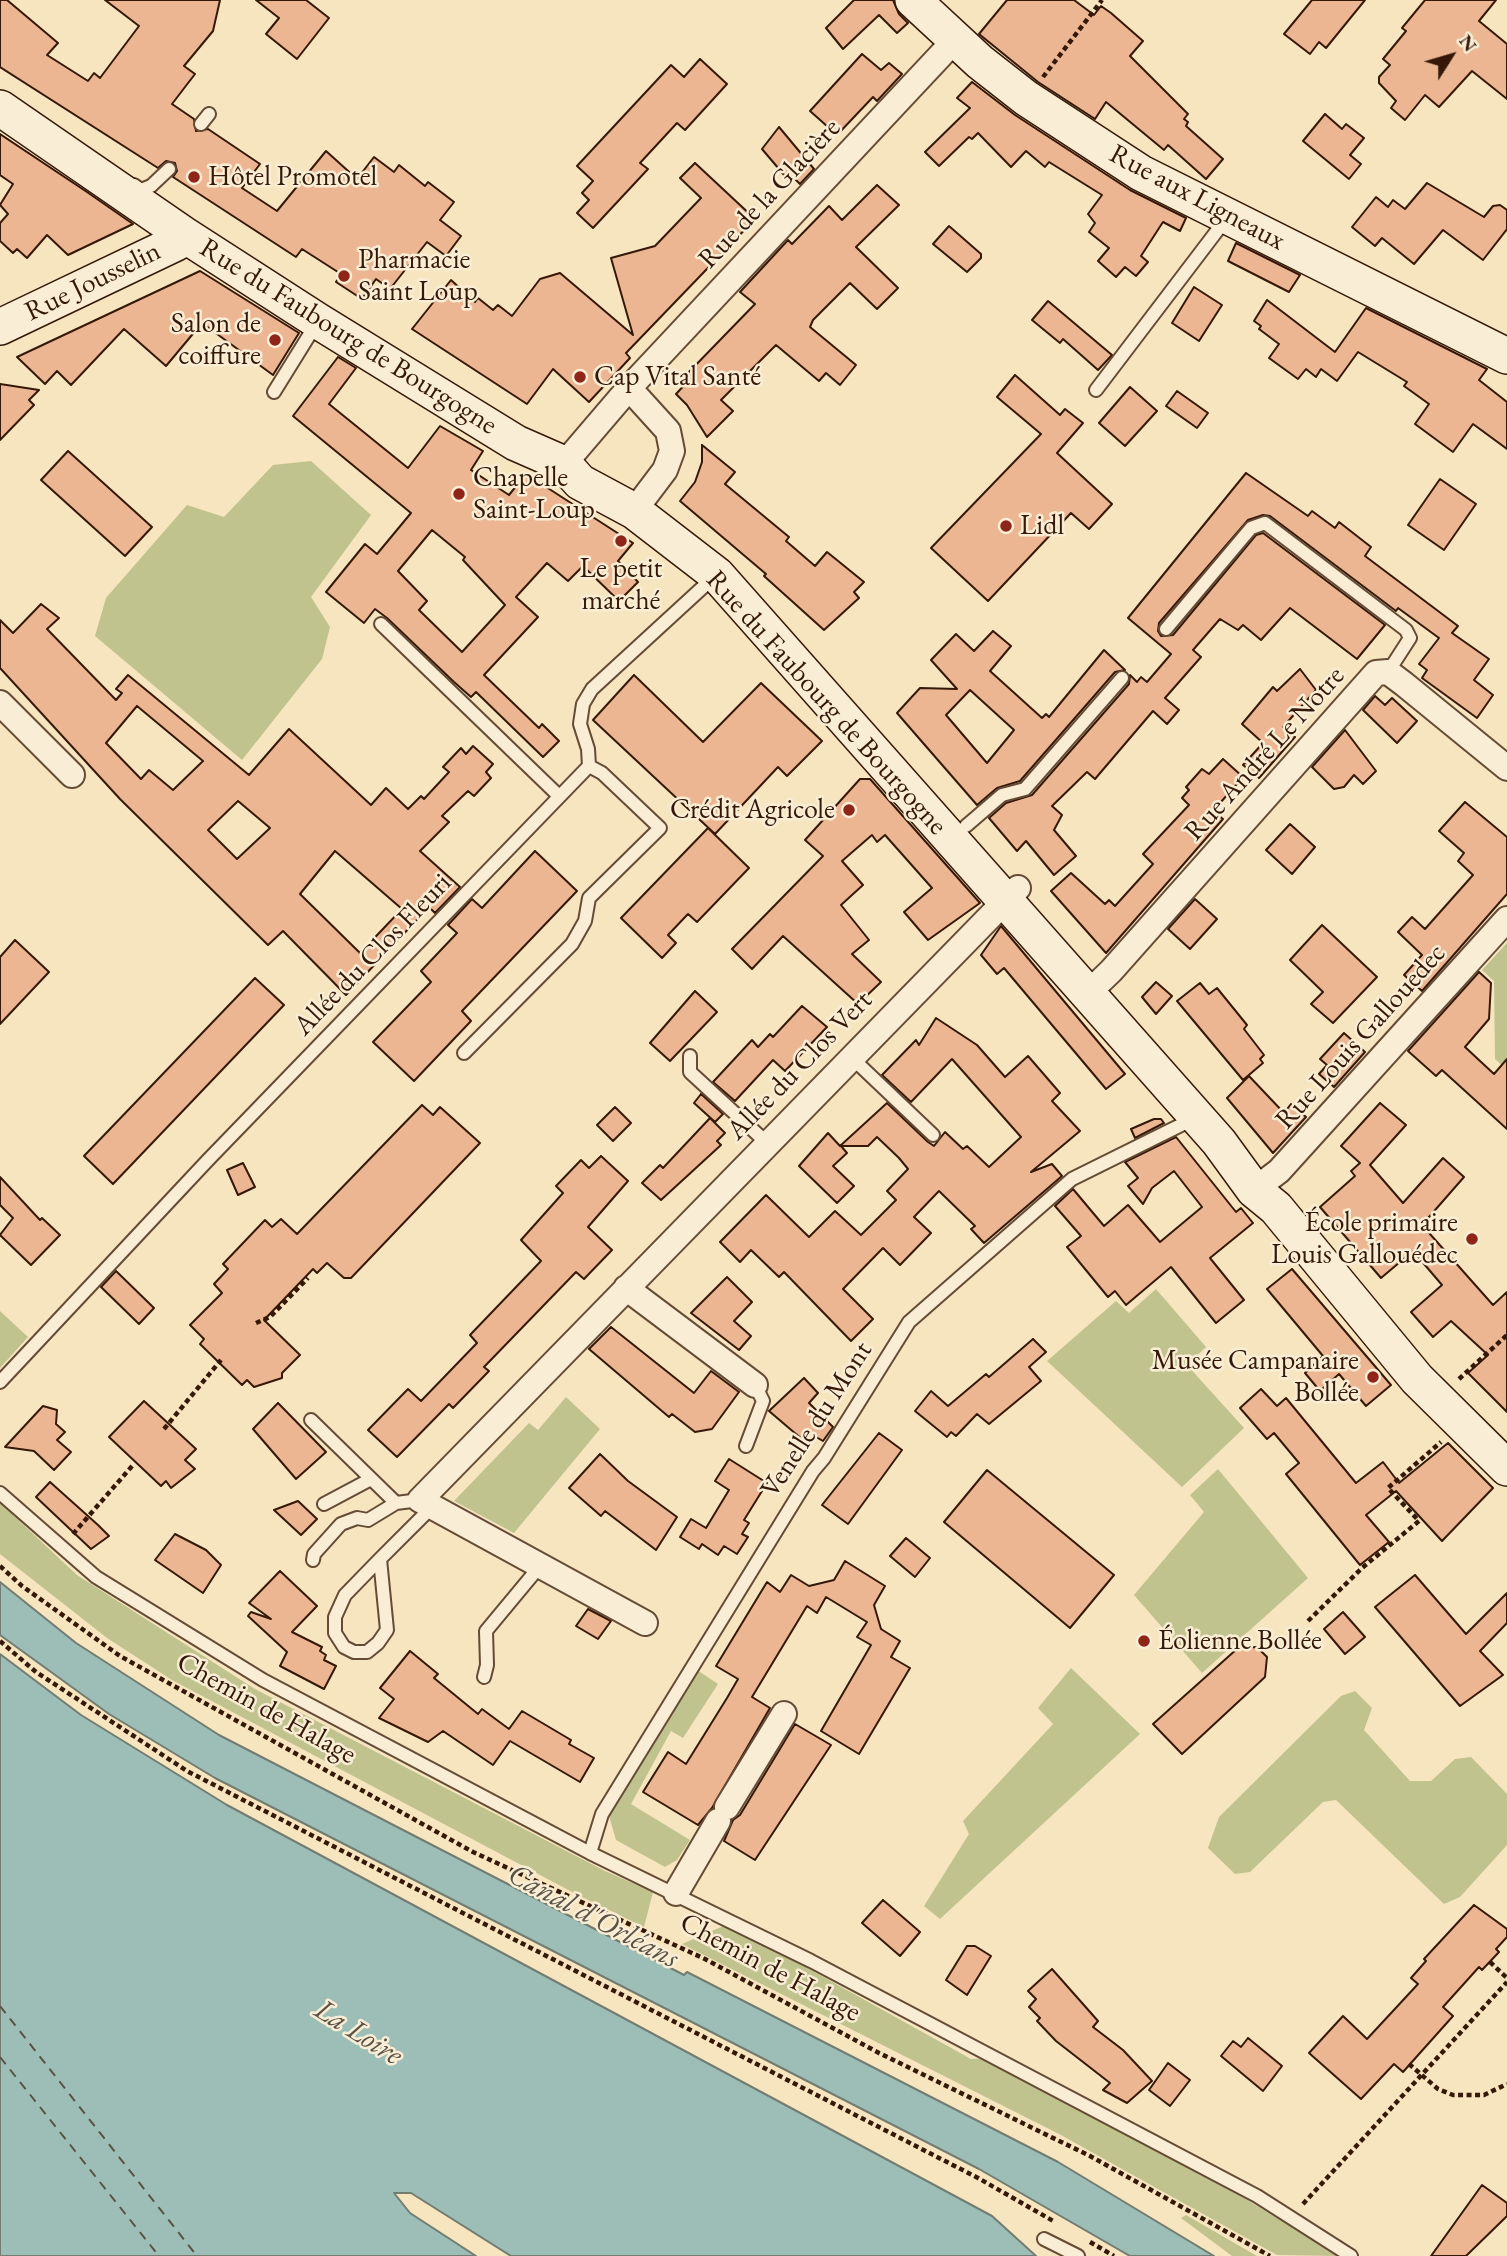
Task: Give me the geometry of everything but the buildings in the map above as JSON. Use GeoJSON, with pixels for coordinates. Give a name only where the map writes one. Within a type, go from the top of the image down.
{"type":"FeatureCollection","features":[{"type":"Feature","properties":{"kind":"main road","name":"Rue aux Ligneaux"},"geometry":{"type":"LineString","coordinates":[[913,0],[955,40],[1026,98],[1141,173],[1507,356]]}},
{"type":"Feature","properties":{"kind":"main road","name":"Rue du Faubourg de Bourgogne"},"geometry":{"type":"LineString","coordinates":[[0,87],[160,178],[488,412]]}},
{"type":"Feature","properties":{"kind":"main road","name":"Rue du Faubourg de Bourgogne"},"geometry":{"type":"LineString","coordinates":[[0,107],[183,234],[318,321],[516,443],[567,459]]}},
{"type":"Feature","properties":{"kind":"main road","name":"Rue du Faubourg de Bourgogne"},"geometry":{"type":"LineString","coordinates":[[183,234],[214,240],[429,379],[567,459],[580,482],[638,506],[731,581],[836,674],[966,826],[1010,895]]}},
{"type":"Feature","properties":{"kind":"main road","name":"Rue Jousselin"},"geometry":{"type":"LineString","coordinates":[[0,327],[176,243],[183,234]]}},
{"type":"Feature","properties":{"kind":"main road","name":"Rue du Faubourg de Bourgogne"},"geometry":{"type":"LineString","coordinates":[[731,581],[1092,988],[1417,1379],[1507,1468]]}},
{"type":"Feature","properties":{"kind":"main road","name":"Rue du Faubourg de Bourgogne"},"geometry":{"type":"LineString","coordinates":[[1092,988],[1194,1116],[1265,1193]]}},
{"type":"Feature","properties":{"kind":"street","name":"Rue de la Glacière"},"geometry":{"type":"LineString","coordinates":[[567,459],[629,388],[955,40]]}},
{"type":"Feature","properties":{"kind":"street"},"geometry":{"type":"LineString","coordinates":[[629,388],[668,430],[672,441],[670,461],[638,506]]}},
{"type":"Feature","properties":{"kind":"street","name":"Rue André Le Notre"},"geometry":{"type":"LineString","coordinates":[[1092,988],[1376,673],[1396,678]]}},
{"type":"Feature","properties":{"kind":"street"},"geometry":{"type":"LineString","coordinates":[[1396,678],[1507,768]]}},
{"type":"Feature","properties":{"kind":"street"},"geometry":{"type":"LineString","coordinates":[[0,703],[72,775]]}},
{"type":"Feature","properties":{"kind":"street","name":"Allée du Clos Vert"},"geometry":{"type":"LineString","coordinates":[[416,1503],[1010,895]]}},
{"type":"Feature","properties":{"kind":"street","name":"Rue Louis Gallouedec"},"geometry":{"type":"LineString","coordinates":[[1265,1193],[1507,919]]}},
{"type":"Feature","properties":{"kind":"street"},"geometry":{"type":"LineString","coordinates":[[626,1288],[755,1385]]}},
{"type":"Feature","properties":{"kind":"street"},"geometry":{"type":"LineString","coordinates":[[416,1503],[645,1623]]}},
{"type":"Feature","properties":{"kind":"street"},"geometry":{"type":"LineString","coordinates":[[676,1893],[784,1714]]}},
{"type":"Feature","properties":{"kind":"lane"},"geometry":{"type":"LineString","coordinates":[[103,178],[122,177],[141,190],[160,178]]}},
{"type":"Feature","properties":{"kind":"lane"},"geometry":{"type":"LineString","coordinates":[[1096,390],[1228,216]]}},
{"type":"Feature","properties":{"kind":"lane"},"geometry":{"type":"LineString","coordinates":[[274,392],[318,321]]}},
{"type":"Feature","properties":{"kind":"lane"},"geometry":{"type":"LineString","coordinates":[[1166,629],[1251,528],[1265,523],[1406,630],[1410,638],[1396,678]]}},
{"type":"Feature","properties":{"kind":"lane"},"geometry":{"type":"LineString","coordinates":[[464,1054],[572,944],[585,921],[589,898],[660,828],[602,773],[589,766],[588,749],[580,724],[583,704],[592,689],[731,581]]}},
{"type":"Feature","properties":{"kind":"lane"},"geometry":{"type":"LineString","coordinates":[[381,624],[559,796]]}},
{"type":"Feature","properties":{"kind":"lane"},"geometry":{"type":"LineString","coordinates":[[966,826],[1002,795],[1025,789],[1122,678]]}},
{"type":"Feature","properties":{"kind":"lane","name":"Allée du Clos Fleuri"},"geometry":{"type":"LineString","coordinates":[[0,1382],[208,1160],[589,766]]}},
{"type":"Feature","properties":{"kind":"lane"},"geometry":{"type":"LineString","coordinates":[[690,1056],[690,1072],[766,1143]]}},
{"type":"Feature","properties":{"kind":"lane"},"geometry":{"type":"LineString","coordinates":[[851,1056],[933,1135]]}},
{"type":"Feature","properties":{"kind":"lane","name":"Venelle du Mont"},"geometry":{"type":"LineString","coordinates":[[590,1853],[602,1814],[813,1471],[824,1458],[909,1322],[1072,1179],[1191,1120],[1194,1116]]}},
{"type":"Feature","properties":{"kind":"lane"},"geometry":{"type":"LineString","coordinates":[[746,1446],[763,1401],[755,1385]]}},
{"type":"Feature","properties":{"kind":"lane"},"geometry":{"type":"LineString","coordinates":[[311,1420],[371,1479],[416,1503]]}},
{"type":"Feature","properties":{"kind":"lane"},"geometry":{"type":"LineString","coordinates":[[324,1504],[371,1479]]}},
{"type":"Feature","properties":{"kind":"lane","name":"Chemin de Halage"},"geometry":{"type":"LineString","coordinates":[[0,1493],[96,1577],[263,1680],[590,1853],[676,1893],[1257,2196],[1350,2256]]}},
{"type":"Feature","properties":{"kind":"lane"},"geometry":{"type":"LineString","coordinates":[[380,1559],[387,1630],[367,1652],[354,1652],[344,1647],[335,1633],[334,1616],[345,1595],[380,1559],[416,1503]]}},
{"type":"Feature","properties":{"kind":"lane"},"geometry":{"type":"LineString","coordinates":[[313,1560],[314,1554],[341,1524],[357,1518],[368,1520],[416,1503]]}},
{"type":"Feature","properties":{"kind":"lane"},"geometry":{"type":"LineString","coordinates":[[484,1677],[486,1631],[540,1566]]}},
{"type":"Feature","properties":{"kind":"lane"},"geometry":{"type":"LineString","coordinates":[[1044,2238],[1078,2256]]}},
{"type":"Feature","properties":{"kind":"path"},"geometry":{"type":"LineString","coordinates":[[1026,98],[1102,0]]}},
{"type":"Feature","properties":{"kind":"path"},"geometry":{"type":"LineString","coordinates":[[256,1323],[270,1317],[308,1278]]}},
{"type":"Feature","properties":{"kind":"path"},"geometry":{"type":"LineString","coordinates":[[1467,1372],[1507,1335]]}},
{"type":"Feature","properties":{"kind":"path"},"geometry":{"type":"LineString","coordinates":[[164,1429],[187,1405],[199,1383],[221,1360]]}},
{"type":"Feature","properties":{"kind":"path"},"geometry":{"type":"LineString","coordinates":[[1308,1621],[1362,1567],[1419,1521],[1388,1488],[1447,1436]]}},
{"type":"Feature","properties":{"kind":"path"},"geometry":{"type":"LineString","coordinates":[[61,1548],[133,1465]]}},
{"type":"Feature","properties":{"kind":"path","name":"Chemin de Halage"},"geometry":{"type":"LineString","coordinates":[[0,1566],[22,1586],[120,1656],[461,1845],[705,1959],[879,2053],[1090,2156],[1270,2256]]}},
{"type":"Feature","properties":{"kind":"path"},"geometry":{"type":"LineString","coordinates":[[0,1641],[36,1672],[187,1771],[869,2121],[1058,2223]]}},
{"type":"Feature","properties":{"kind":"path"},"geometry":{"type":"LineString","coordinates":[[1291,2218],[1507,1980],[1490,1962]]}},
{"type":"Feature","properties":{"kind":"path"},"geometry":{"type":"LineString","coordinates":[[1409,2064],[1438,2089],[1469,2097],[1485,2095],[1507,2084]]}},
{"type":"Feature","properties":{"kind":"path"},"geometry":{"type":"LineString","coordinates":[[1080,2236],[1114,2256]]}},
{"type":"Feature","properties":{"kind":"green space"},"geometry":{"type":"Polygon","coordinates":[[[311,461],[371,515],[311,597],[330,627],[322,659],[242,760],[95,636],[106,598],[187,505],[224,517],[273,465],[311,461]]]}},
{"type":"Feature","properties":{"kind":"green space"},"geometry":{"type":"Polygon","coordinates":[[[1507,943],[1507,1070],[1495,1059],[1494,981],[1482,970],[1507,943]]]}},
{"type":"Feature","properties":{"kind":"green space"},"geometry":{"type":"Polygon","coordinates":[[[1156,1289],[1206,1347],[1187,1365],[1244,1428],[1182,1487],[1047,1361],[1116,1301],[1129,1313],[1156,1289]]]}},
{"type":"Feature","properties":{"kind":"green space"},"geometry":{"type":"Polygon","coordinates":[[[0,1311],[28,1337],[0,1368],[0,1311]]]}},
{"type":"Feature","properties":{"kind":"green space"},"geometry":{"type":"Polygon","coordinates":[[[566,1397],[600,1429],[514,1533],[454,1501],[529,1423],[538,1430],[566,1397]]]}},
{"type":"Feature","properties":{"kind":"green space"},"geometry":{"type":"Polygon","coordinates":[[[1218,1469],[1308,1578],[1202,1673],[1134,1595],[1204,1512],[1190,1495],[1218,1469]]]}},
{"type":"Feature","properties":{"kind":"green space"},"geometry":{"type":"Polygon","coordinates":[[[0,1503],[77,1575],[255,1689],[605,1871],[653,1892],[644,1927],[574,1893],[172,1680],[107,1638],[0,1554],[0,1503]]]}},
{"type":"Feature","properties":{"kind":"green space"},"geometry":{"type":"Polygon","coordinates":[[[1071,1668],[1140,1734],[940,1919],[924,1906],[969,1834],[963,1821],[1053,1724],[1038,1708],[1071,1668]]]}},
{"type":"Feature","properties":{"kind":"green space"},"geometry":{"type":"Polygon","coordinates":[[[697,1670],[718,1684],[683,1738],[671,1731],[631,1804],[690,1840],[677,1860],[665,1867],[616,1840],[609,1816],[697,1670]]]}},
{"type":"Feature","properties":{"kind":"green space"},"geometry":{"type":"Polygon","coordinates":[[[1355,1691],[1372,1708],[1364,1730],[1410,1781],[1431,1781],[1455,1759],[1471,1757],[1507,1794],[1507,1845],[1460,1897],[1444,1904],[1336,1800],[1323,1802],[1250,1872],[1235,1874],[1208,1848],[1219,1817],[1341,1696],[1355,1691]]]}},
{"type":"Feature","properties":{"kind":"green space"},"geometry":{"type":"Polygon","coordinates":[[[728,1924],[971,2059],[986,2058],[1211,2178],[1339,2256],[1277,2255],[1059,2134],[682,1944],[728,1924]]]}},
{"type":"Feature","properties":{"kind":"green space"},"geometry":{"type":"Polygon","coordinates":[[[1186,2215],[1257,2256],[1232,2256],[1181,2218],[1186,2215]]]}},
{"type":"Feature","properties":{"kind":"water"},"geometry":{"type":"Polygon","coordinates":[[[0,1582],[76,1643],[219,1735],[684,1975],[687,1972],[1058,2162],[1214,2256],[1130,2256],[979,2169],[215,1778],[109,1714],[0,1635],[0,1582]]]}},
{"type":"Feature","properties":{"kind":"water","name":"La Loire"},"geometry":{"type":"Polygon","coordinates":[[[0,1654],[81,1715],[227,1805],[992,2216],[1036,2256],[511,2256],[411,2193],[394,2193],[410,2213],[476,2256],[0,2256],[0,1654]]]}},
{"type":"Feature","properties":{"kind":"ferry route"},"geometry":{"type":"LineString","coordinates":[[0,2006],[197,2256]]}},
{"type":"Feature","properties":{"kind":"ferry route"},"geometry":{"type":"LineString","coordinates":[[0,2057],[159,2256]]}},
{"type":"Feature","properties":{"kind":"place","name":"Hôtel Promotel"},"geometry":{"type":"Point","coordinates":[194,177]}},
{"type":"Feature","properties":{"kind":"place","name":"Pharmacie Saint Loup"},"geometry":{"type":"Point","coordinates":[344,276]}},
{"type":"Feature","properties":{"kind":"place","name":"Salon de coiffure"},"geometry":{"type":"Point","coordinates":[275,340]}},
{"type":"Feature","properties":{"kind":"place","name":"Cap Vital Santé"},"geometry":{"type":"Point","coordinates":[580,377]}},
{"type":"Feature","properties":{"kind":"place","name":"Chapelle Saint-Loup"},"geometry":{"type":"Point","coordinates":[459,494]}},
{"type":"Feature","properties":{"kind":"place","name":"Lidl"},"geometry":{"type":"Point","coordinates":[1006,526]}},
{"type":"Feature","properties":{"kind":"place","name":"Le petit marché"},"geometry":{"type":"Point","coordinates":[621,541]}},
{"type":"Feature","properties":{"kind":"place","name":"Crédit Agricole"},"geometry":{"type":"Point","coordinates":[849,810]}},
{"type":"Feature","properties":{"kind":"place","name":"École primaire Louis Gallouédec"},"geometry":{"type":"Point","coordinates":[1472,1239]}},
{"type":"Feature","properties":{"kind":"place","name":"Musée Campanaire Bollée"},"geometry":{"type":"Point","coordinates":[1373,1377]}},
{"type":"Feature","properties":{"kind":"place","name":"Éolienne Bollée"},"geometry":{"type":"Point","coordinates":[1144,1641]}},
{"type":"Feature","properties":{"kind":"water label","name":"Canal d'Orléans"},"geometry":{"type":"Point","coordinates":[593,1917]}}]}
